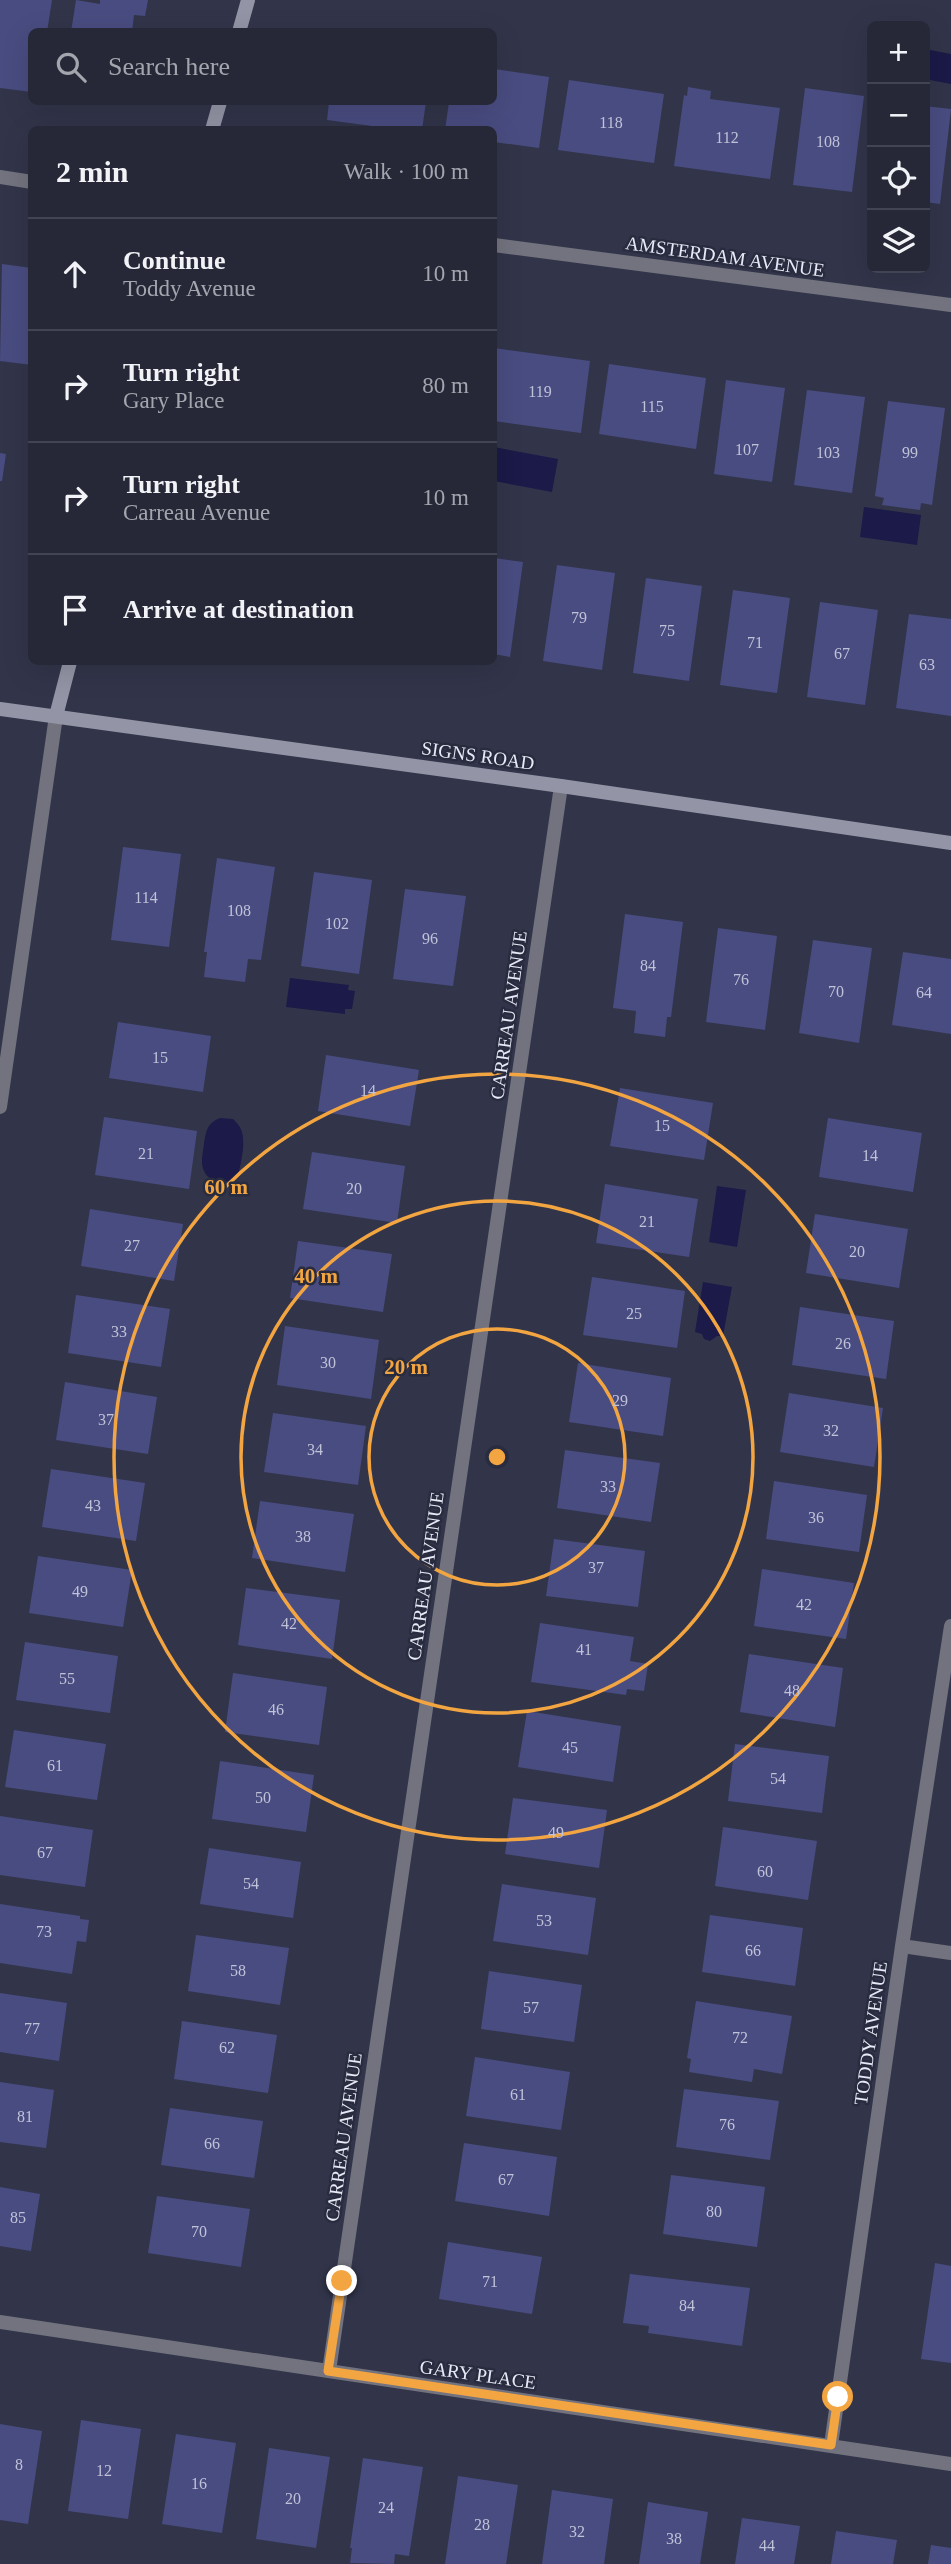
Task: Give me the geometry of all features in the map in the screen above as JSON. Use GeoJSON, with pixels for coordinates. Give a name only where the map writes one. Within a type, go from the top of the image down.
{"type":"FeatureCollection","features":[{"type":"Feature","properties":{"kind":"street"},"geometry":{"type":"LineString","coordinates":[[240,28],[248,0]]}},
{"type":"Feature","properties":{"kind":"street"},"geometry":{"type":"LineString","coordinates":[[213,126],[218,105]]}},
{"type":"Feature","properties":{"kind":"street"},"geometry":{"type":"LineString","coordinates":[[0,177],[28,181]]}},
{"type":"Feature","properties":{"kind":"street","name":"AMSTERDAM AVENUE"},"geometry":{"type":"LineString","coordinates":[[497,245],[951,305]]}},
{"type":"Feature","properties":{"kind":"street"},"geometry":{"type":"LineString","coordinates":[[0,1107],[57,716],[70,665]]}},
{"type":"Feature","properties":{"kind":"street","name":"SIGNS ROAD"},"geometry":{"type":"LineString","coordinates":[[0,709],[951,843]]}},
{"type":"Feature","properties":{"kind":"street","name":"CARREAU AVENUE"},"geometry":{"type":"LineString","coordinates":[[328,2371],[561,786]]}},
{"type":"Feature","properties":{"kind":"street","name":"TODDY AVENUE"},"geometry":{"type":"LineString","coordinates":[[831,2445],[951,1626]]}},
{"type":"Feature","properties":{"kind":"street"},"geometry":{"type":"LineString","coordinates":[[902,1946],[951,1953]]}},
{"type":"Feature","properties":{"kind":"street","name":"GARY PLACE"},"geometry":{"type":"LineString","coordinates":[[0,2322],[951,2464]]}},
{"type":"Feature","properties":{"kind":"shaded area"},"geometry":{"type":"Polygon","coordinates":[[[930,50],[951,54],[951,84],[930,80],[930,50]]]}},
{"type":"Feature","properties":{"kind":"shaded area"},"geometry":{"type":"Polygon","coordinates":[[[497,448],[558,459],[552,492],[497,482],[497,448]]]}},
{"type":"Feature","properties":{"kind":"shaded area"},"geometry":{"type":"Polygon","coordinates":[[[864,507],[921,515],[917,545],[860,537],[864,507]]]}},
{"type":"Feature","properties":{"kind":"shaded area"},"geometry":{"type":"Polygon","coordinates":[[[290,978],[349,985],[348,990],[355,991],[352,1009],[345,1009],[345,1014],[286,1007],[290,978]]]}},
{"type":"Feature","properties":{"kind":"shaded area"},"geometry":{"type":"Polygon","coordinates":[[[220,1118],[233,1119],[241,1129],[243,1140],[239,1171],[227,1182],[216,1182],[207,1176],[202,1161],[208,1128],[220,1118]]]}},
{"type":"Feature","properties":{"kind":"shaded area"},"geometry":{"type":"Polygon","coordinates":[[[717,1186],[746,1190],[737,1247],[709,1242],[717,1186]]]}},
{"type":"Feature","properties":{"kind":"shaded area"},"geometry":{"type":"Polygon","coordinates":[[[703,1282],[732,1287],[723,1336],[717,1336],[710,1341],[695,1332],[703,1282]]]}},
{"type":"Feature","properties":{"kind":"building"},"geometry":{"type":"Polygon","coordinates":[[[0,0],[52,0],[48,28],[28,28],[28,92],[0,88],[0,0]]]}},
{"type":"Feature","properties":{"kind":"building"},"geometry":{"type":"Polygon","coordinates":[[[76,0],[100,4],[100,0],[148,0],[145,16],[134,15],[132,28],[72,28],[76,0]]]}},
{"type":"Feature","properties":{"kind":"building"},"geometry":{"type":"Polygon","coordinates":[[[497,69],[549,77],[539,148],[497,142],[497,126],[446,126],[449,105],[497,105],[497,69]]]}},
{"type":"Feature","properties":{"kind":"building"},"geometry":{"type":"Polygon","coordinates":[[[569,80],[664,94],[654,163],[558,150],[569,80]]]}},
{"type":"Feature","properties":{"kind":"building"},"geometry":{"type":"Polygon","coordinates":[[[688,87],[711,91],[710,99],[780,108],[770,179],[674,166],[684,95],[687,96],[688,87]]]}},
{"type":"Feature","properties":{"kind":"building"},"geometry":{"type":"Polygon","coordinates":[[[805,88],[864,96],[852,192],[793,185],[805,88]]]}},
{"type":"Feature","properties":{"kind":"building"},"geometry":{"type":"Polygon","coordinates":[[[329,105],[426,105],[423,126],[372,126],[327,120],[329,105]]]}},
{"type":"Feature","properties":{"kind":"building"},"geometry":{"type":"Polygon","coordinates":[[[930,107],[951,109],[940,204],[930,203],[930,107]]]}},
{"type":"Feature","properties":{"kind":"building"},"geometry":{"type":"Polygon","coordinates":[[[2,264],[28,267],[28,364],[0,361],[2,264]]]}},
{"type":"Feature","properties":{"kind":"building"},"geometry":{"type":"Polygon","coordinates":[[[497,348],[590,361],[581,433],[497,421],[497,348]]]}},
{"type":"Feature","properties":{"kind":"building"},"geometry":{"type":"Polygon","coordinates":[[[609,364],[706,378],[696,449],[599,434],[609,364]]]}},
{"type":"Feature","properties":{"kind":"building"},"geometry":{"type":"Polygon","coordinates":[[[726,380],[785,388],[772,482],[714,474],[726,380]]]}},
{"type":"Feature","properties":{"kind":"building"},"geometry":{"type":"Polygon","coordinates":[[[807,390],[865,397],[852,493],[794,485],[807,390]]]}},
{"type":"Feature","properties":{"kind":"building"},"geometry":{"type":"Polygon","coordinates":[[[888,401],[945,408],[932,505],[921,503],[920,510],[882,505],[884,498],[875,496],[888,401]]]}},
{"type":"Feature","properties":{"kind":"building"},"geometry":{"type":"Polygon","coordinates":[[[0,453],[6,454],[2,481],[0,481],[0,453]]]}},
{"type":"Feature","properties":{"kind":"building"},"geometry":{"type":"Polygon","coordinates":[[[497,558],[523,562],[510,657],[497,655],[497,558]]]}},
{"type":"Feature","properties":{"kind":"building"},"geometry":{"type":"Polygon","coordinates":[[[557,565],[615,573],[602,670],[543,661],[557,565]]]}},
{"type":"Feature","properties":{"kind":"building"},"geometry":{"type":"Polygon","coordinates":[[[646,578],[702,586],[689,681],[633,673],[646,578]]]}},
{"type":"Feature","properties":{"kind":"building"},"geometry":{"type":"Polygon","coordinates":[[[733,590],[790,598],[777,693],[720,685],[733,590]]]}},
{"type":"Feature","properties":{"kind":"building"},"geometry":{"type":"Polygon","coordinates":[[[820,602],[878,610],[865,705],[807,697],[820,602]]]}},
{"type":"Feature","properties":{"kind":"building"},"geometry":{"type":"Polygon","coordinates":[[[909,614],[951,619],[951,716],[896,708],[909,614]]]}},
{"type":"Feature","properties":{"kind":"building"},"geometry":{"type":"Polygon","coordinates":[[[123,847],[181,854],[169,947],[111,940],[123,847]]]}},
{"type":"Feature","properties":{"kind":"building"},"geometry":{"type":"Polygon","coordinates":[[[217,858],[275,867],[261,960],[248,959],[245,982],[204,977],[207,952],[204,952],[217,858]]]}},
{"type":"Feature","properties":{"kind":"building"},"geometry":{"type":"Polygon","coordinates":[[[314,872],[372,880],[359,974],[301,966],[314,872]]]}},
{"type":"Feature","properties":{"kind":"building"},"geometry":{"type":"Polygon","coordinates":[[[405,889],[466,896],[453,986],[393,979],[405,889]]]}},
{"type":"Feature","properties":{"kind":"building"},"geometry":{"type":"Polygon","coordinates":[[[625,914],[683,922],[671,1017],[667,1017],[665,1037],[634,1033],[636,1011],[613,1008],[625,914]]]}},
{"type":"Feature","properties":{"kind":"building"},"geometry":{"type":"Polygon","coordinates":[[[718,928],[777,936],[765,1030],[706,1022],[718,928]]]}},
{"type":"Feature","properties":{"kind":"building"},"geometry":{"type":"Polygon","coordinates":[[[813,940],[872,948],[859,1043],[799,1033],[813,940]]]}},
{"type":"Feature","properties":{"kind":"building"},"geometry":{"type":"Polygon","coordinates":[[[903,952],[951,959],[951,1034],[892,1025],[903,952]]]}},
{"type":"Feature","properties":{"kind":"building"},"geometry":{"type":"Polygon","coordinates":[[[118,1022],[211,1036],[203,1092],[109,1078],[118,1022]]]}},
{"type":"Feature","properties":{"kind":"building"},"geometry":{"type":"Polygon","coordinates":[[[326,1055],[419,1070],[410,1126],[318,1111],[326,1055]]]}},
{"type":"Feature","properties":{"kind":"building"},"geometry":{"type":"Polygon","coordinates":[[[620,1088],[713,1103],[704,1160],[610,1146],[620,1088]]]}},
{"type":"Feature","properties":{"kind":"building"},"geometry":{"type":"Polygon","coordinates":[[[104,1117],[197,1131],[189,1189],[95,1175],[104,1117]]]}},
{"type":"Feature","properties":{"kind":"building"},"geometry":{"type":"Polygon","coordinates":[[[828,1118],[922,1133],[913,1192],[819,1177],[828,1118]]]}},
{"type":"Feature","properties":{"kind":"building"},"geometry":{"type":"Polygon","coordinates":[[[312,1152],[405,1166],[397,1223],[303,1209],[312,1152]]]}},
{"type":"Feature","properties":{"kind":"building"},"geometry":{"type":"Polygon","coordinates":[[[605,1184],[698,1199],[689,1257],[596,1243],[605,1184]]]}},
{"type":"Feature","properties":{"kind":"building"},"geometry":{"type":"Polygon","coordinates":[[[90,1209],[183,1224],[174,1281],[81,1266],[90,1209]]]}},
{"type":"Feature","properties":{"kind":"building"},"geometry":{"type":"Polygon","coordinates":[[[815,1214],[908,1229],[899,1288],[806,1273],[815,1214]]]}},
{"type":"Feature","properties":{"kind":"building"},"geometry":{"type":"Polygon","coordinates":[[[298,1241],[392,1254],[383,1312],[290,1298],[298,1241]]]}},
{"type":"Feature","properties":{"kind":"building"},"geometry":{"type":"Polygon","coordinates":[[[592,1277],[685,1291],[677,1348],[583,1335],[592,1277]]]}},
{"type":"Feature","properties":{"kind":"building"},"geometry":{"type":"Polygon","coordinates":[[[76,1295],[170,1309],[161,1367],[68,1353],[76,1295]]]}},
{"type":"Feature","properties":{"kind":"building"},"geometry":{"type":"Polygon","coordinates":[[[800,1307],[894,1321],[886,1379],[792,1365],[800,1307]]]}},
{"type":"Feature","properties":{"kind":"building"},"geometry":{"type":"Polygon","coordinates":[[[285,1326],[379,1340],[371,1399],[277,1385],[285,1326]]]}},
{"type":"Feature","properties":{"kind":"building"},"geometry":{"type":"Polygon","coordinates":[[[578,1363],[671,1378],[663,1436],[569,1422],[578,1363]]]}},
{"type":"Feature","properties":{"kind":"building"},"geometry":{"type":"Polygon","coordinates":[[[65,1382],[157,1397],[148,1454],[56,1440],[65,1382]]]}},
{"type":"Feature","properties":{"kind":"building"},"geometry":{"type":"Polygon","coordinates":[[[789,1393],[883,1408],[874,1467],[780,1452],[789,1393]]]}},
{"type":"Feature","properties":{"kind":"building"},"geometry":{"type":"Polygon","coordinates":[[[273,1413],[366,1426],[358,1485],[264,1472],[273,1413]]]}},
{"type":"Feature","properties":{"kind":"building"},"geometry":{"type":"Polygon","coordinates":[[[565,1450],[660,1463],[651,1522],[557,1508],[565,1450]]]}},
{"type":"Feature","properties":{"kind":"building"},"geometry":{"type":"Polygon","coordinates":[[[51,1469],[145,1483],[136,1541],[42,1527],[51,1469]]]}},
{"type":"Feature","properties":{"kind":"building"},"geometry":{"type":"Polygon","coordinates":[[[774,1481],[867,1495],[859,1552],[766,1539],[774,1481]]]}},
{"type":"Feature","properties":{"kind":"building"},"geometry":{"type":"Polygon","coordinates":[[[260,1501],[354,1514],[345,1572],[252,1558],[260,1501]]]}},
{"type":"Feature","properties":{"kind":"building"},"geometry":{"type":"Polygon","coordinates":[[[554,1539],[645,1551],[638,1607],[546,1596],[554,1539]]]}},
{"type":"Feature","properties":{"kind":"building"},"geometry":{"type":"Polygon","coordinates":[[[38,1556],[132,1570],[123,1627],[29,1613],[38,1556]]]}},
{"type":"Feature","properties":{"kind":"building"},"geometry":{"type":"Polygon","coordinates":[[[762,1569],[854,1583],[846,1639],[754,1626],[762,1569]]]}},
{"type":"Feature","properties":{"kind":"building"},"geometry":{"type":"Polygon","coordinates":[[[246,1588],[340,1600],[332,1659],[238,1645],[246,1588]]]}},
{"type":"Feature","properties":{"kind":"building"},"geometry":{"type":"Polygon","coordinates":[[[540,1623],[634,1637],[630,1661],[648,1664],[644,1691],[627,1689],[626,1695],[531,1682],[540,1623]]]}},
{"type":"Feature","properties":{"kind":"building"},"geometry":{"type":"Polygon","coordinates":[[[25,1642],[118,1656],[110,1713],[16,1700],[25,1642]]]}},
{"type":"Feature","properties":{"kind":"building"},"geometry":{"type":"Polygon","coordinates":[[[749,1654],[843,1668],[835,1727],[740,1712],[749,1654]]]}},
{"type":"Feature","properties":{"kind":"building"},"geometry":{"type":"Polygon","coordinates":[[[233,1673],[327,1687],[319,1745],[225,1732],[233,1673]]]}},
{"type":"Feature","properties":{"kind":"building"},"geometry":{"type":"Polygon","coordinates":[[[527,1711],[621,1726],[613,1782],[518,1767],[527,1711]]]}},
{"type":"Feature","properties":{"kind":"building"},"geometry":{"type":"Polygon","coordinates":[[[14,1730],[106,1744],[97,1800],[5,1787],[14,1730]]]}},
{"type":"Feature","properties":{"kind":"building"},"geometry":{"type":"Polygon","coordinates":[[[735,1744],[829,1756],[822,1813],[728,1801],[735,1744]]]}},
{"type":"Feature","properties":{"kind":"building"},"geometry":{"type":"Polygon","coordinates":[[[220,1761],[314,1775],[306,1832],[212,1819],[220,1761]]]}},
{"type":"Feature","properties":{"kind":"building"},"geometry":{"type":"Polygon","coordinates":[[[513,1798],[607,1810],[599,1868],[505,1854],[513,1798]]]}},
{"type":"Feature","properties":{"kind":"building"},"geometry":{"type":"Polygon","coordinates":[[[0,1816],[93,1830],[85,1887],[0,1875],[0,1816]]]}},
{"type":"Feature","properties":{"kind":"building"},"geometry":{"type":"Polygon","coordinates":[[[723,1827],[817,1841],[808,1900],[715,1886],[723,1827]]]}},
{"type":"Feature","properties":{"kind":"building"},"geometry":{"type":"Polygon","coordinates":[[[209,1848],[301,1862],[293,1918],[200,1904],[209,1848]]]}},
{"type":"Feature","properties":{"kind":"building"},"geometry":{"type":"Polygon","coordinates":[[[502,1884],[596,1898],[588,1955],[493,1941],[502,1884]]]}},
{"type":"Feature","properties":{"kind":"building"},"geometry":{"type":"Polygon","coordinates":[[[0,1904],[80,1916],[80,1919],[89,1920],[86,1942],[77,1941],[72,1974],[0,1963],[0,1904]]]}},
{"type":"Feature","properties":{"kind":"building"},"geometry":{"type":"Polygon","coordinates":[[[710,1915],[803,1928],[795,1986],[702,1972],[710,1915]]]}},
{"type":"Feature","properties":{"kind":"building"},"geometry":{"type":"Polygon","coordinates":[[[196,1935],[289,1948],[280,2005],[188,1991],[196,1935]]]}},
{"type":"Feature","properties":{"kind":"building"},"geometry":{"type":"Polygon","coordinates":[[[489,1971],[582,1985],[574,2042],[481,2029],[489,1971]]]}},
{"type":"Feature","properties":{"kind":"building"},"geometry":{"type":"Polygon","coordinates":[[[0,1993],[67,2003],[59,2061],[0,2052],[0,1993]]]}},
{"type":"Feature","properties":{"kind":"building"},"geometry":{"type":"Polygon","coordinates":[[[696,2001],[792,2016],[782,2074],[754,2069],[752,2082],[689,2072],[691,2059],[687,2058],[696,2001]]]}},
{"type":"Feature","properties":{"kind":"building"},"geometry":{"type":"Polygon","coordinates":[[[182,2021],[277,2035],[268,2093],[174,2079],[182,2021]]]}},
{"type":"Feature","properties":{"kind":"building"},"geometry":{"type":"Polygon","coordinates":[[[475,2057],[570,2072],[561,2130],[466,2116],[475,2057]]]}},
{"type":"Feature","properties":{"kind":"building"},"geometry":{"type":"Polygon","coordinates":[[[0,2082],[54,2090],[46,2148],[0,2142],[0,2082]]]}},
{"type":"Feature","properties":{"kind":"building"},"geometry":{"type":"Polygon","coordinates":[[[684,2089],[779,2101],[770,2160],[676,2147],[684,2089]]]}},
{"type":"Feature","properties":{"kind":"building"},"geometry":{"type":"Polygon","coordinates":[[[170,2108],[263,2121],[254,2178],[161,2165],[170,2108]]]}},
{"type":"Feature","properties":{"kind":"building"},"geometry":{"type":"Polygon","coordinates":[[[464,2143],[557,2157],[549,2216],[455,2201],[464,2143]]]}},
{"type":"Feature","properties":{"kind":"building"},"geometry":{"type":"Polygon","coordinates":[[[671,2175],[765,2187],[757,2247],[663,2234],[671,2175]]]}},
{"type":"Feature","properties":{"kind":"building"},"geometry":{"type":"Polygon","coordinates":[[[0,2187],[40,2194],[31,2251],[0,2246],[0,2187]]]}},
{"type":"Feature","properties":{"kind":"building"},"geometry":{"type":"Polygon","coordinates":[[[157,2196],[250,2209],[241,2267],[148,2253],[157,2196]]]}},
{"type":"Feature","properties":{"kind":"building"},"geometry":{"type":"Polygon","coordinates":[[[448,2242],[542,2257],[532,2314],[439,2299],[448,2242]]]}},
{"type":"Feature","properties":{"kind":"building"},"geometry":{"type":"Polygon","coordinates":[[[935,2263],[951,2266],[951,2363],[921,2359],[935,2263]]]}},
{"type":"Feature","properties":{"kind":"building"},"geometry":{"type":"Polygon","coordinates":[[[630,2274],[750,2288],[742,2346],[648,2333],[649,2326],[623,2323],[630,2274]]]}},
{"type":"Feature","properties":{"kind":"building"},"geometry":{"type":"Polygon","coordinates":[[[81,2420],[141,2429],[128,2519],[68,2511],[81,2420]]]}},
{"type":"Feature","properties":{"kind":"building"},"geometry":{"type":"Polygon","coordinates":[[[0,2424],[42,2431],[28,2524],[0,2520],[0,2424]]]}},
{"type":"Feature","properties":{"kind":"building"},"geometry":{"type":"Polygon","coordinates":[[[176,2434],[236,2443],[222,2533],[162,2524],[176,2434]]]}},
{"type":"Feature","properties":{"kind":"building"},"geometry":{"type":"Polygon","coordinates":[[[269,2448],[330,2457],[316,2548],[256,2539],[269,2448]]]}},
{"type":"Feature","properties":{"kind":"building"},"geometry":{"type":"Polygon","coordinates":[[[363,2458],[423,2467],[409,2556],[395,2554],[394,2564],[350,2563],[363,2458]]]}},
{"type":"Feature","properties":{"kind":"building"},"geometry":{"type":"Polygon","coordinates":[[[458,2476],[518,2485],[506,2564],[445,2564],[458,2476]]]}},
{"type":"Feature","properties":{"kind":"building"},"geometry":{"type":"Polygon","coordinates":[[[552,2490],[613,2499],[604,2564],[542,2564],[552,2490]]]}},
{"type":"Feature","properties":{"kind":"building"},"geometry":{"type":"Polygon","coordinates":[[[648,2502],[708,2512],[700,2564],[639,2564],[648,2502]]]}},
{"type":"Feature","properties":{"kind":"building"},"geometry":{"type":"Polygon","coordinates":[[[742,2518],[800,2526],[794,2564],[735,2564],[742,2518]]]}},
{"type":"Feature","properties":{"kind":"building"},"geometry":{"type":"Polygon","coordinates":[[[836,2531],[897,2540],[893,2564],[831,2564],[836,2531]]]}},
{"type":"Feature","properties":{"kind":"building"},"geometry":{"type":"Polygon","coordinates":[[[931,2545],[951,2548],[951,2564],[928,2564],[931,2545]]]}},
{"type":"Feature","properties":{"kind":"route"},"geometry":{"type":"LineString","coordinates":[[342,2281],[328,2371],[831,2445],[838,2397]]}}]}
